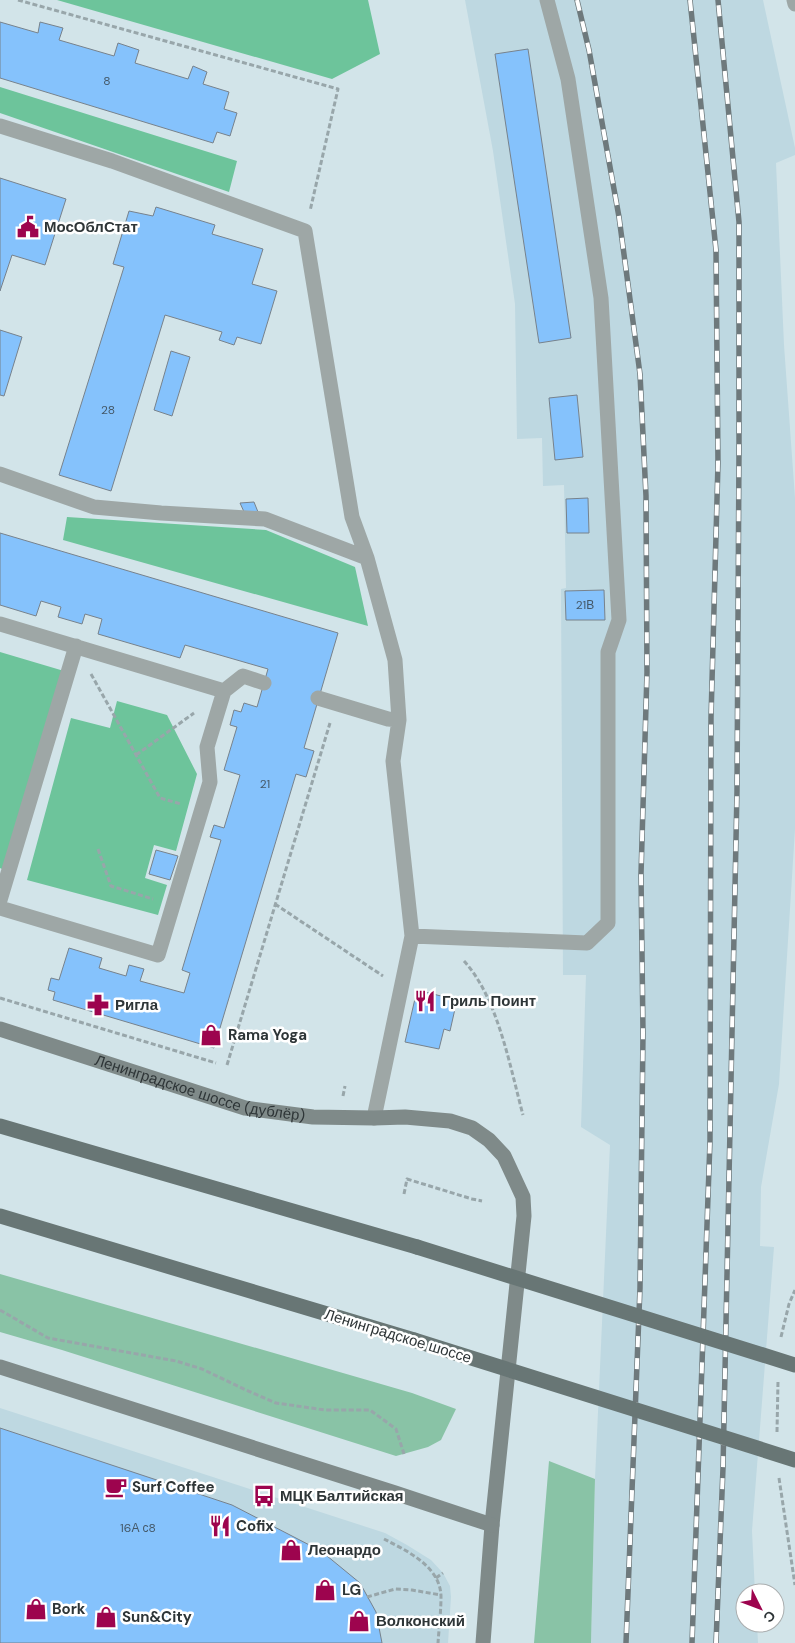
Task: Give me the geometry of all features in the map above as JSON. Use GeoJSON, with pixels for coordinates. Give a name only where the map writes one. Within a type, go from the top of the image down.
{"type":"FeatureCollection","features":[{"type":"Feature","properties":{"kind":"main road"},"geometry":{"type":"LineString","coordinates":[[0,1126],[417,1247],[795,1366]]}},
{"type":"Feature","properties":{"kind":"main road","name":"Ленинградское шоссе"},"geometry":{"type":"LineString","coordinates":[[0,1216],[414,1340],[795,1460]]}},
{"type":"Feature","properties":{"kind":"street","name":"Ленинградское шоссе (дублёр)"},"geometry":{"type":"LineString","coordinates":[[0,1029],[245,1108],[313,1117],[405,1117],[450,1121],[472,1128],[484,1136],[504,1156],[523,1197],[524,1216],[492,1525],[483,1643]]}},
{"type":"Feature","properties":{"kind":"street"},"geometry":{"type":"LineString","coordinates":[[0,1367],[492,1525]]}},
{"type":"Feature","properties":{"kind":"lane"},"geometry":{"type":"LineString","coordinates":[[412,936],[587,943],[608,923],[608,652],[619,620],[601,298],[568,79],[547,0]]}},
{"type":"Feature","properties":{"kind":"lane"},"geometry":{"type":"LineString","coordinates":[[0,126],[112,161],[305,231],[352,517],[367,558],[394,660],[399,720],[393,761],[412,936],[374,1118]]}},
{"type":"Feature","properties":{"kind":"lane"},"geometry":{"type":"LineString","coordinates":[[0,474],[94,507],[265,518],[367,558]]}},
{"type":"Feature","properties":{"kind":"lane"},"geometry":{"type":"LineString","coordinates":[[0,624],[224,690]]}},
{"type":"Feature","properties":{"kind":"lane"},"geometry":{"type":"LineString","coordinates":[[1,895],[76,646]]}},
{"type":"Feature","properties":{"kind":"lane"},"geometry":{"type":"LineString","coordinates":[[0,908],[158,955],[210,782],[207,748],[224,690],[243,676],[264,683]]}},
{"type":"Feature","properties":{"kind":"lane"},"geometry":{"type":"LineString","coordinates":[[318,698],[388,719],[399,720]]}},
{"type":"Feature","properties":{"kind":"path"},"geometry":{"type":"LineString","coordinates":[[18,0],[338,89],[305,231]]}},
{"type":"Feature","properties":{"kind":"path"},"geometry":{"type":"LineString","coordinates":[[76,646],[160,798],[201,810]]}},
{"type":"Feature","properties":{"kind":"path"},"geometry":{"type":"LineString","coordinates":[[136,755],[224,690]]}},
{"type":"Feature","properties":{"kind":"path"},"geometry":{"type":"LineString","coordinates":[[227,1065],[336,704]]}},
{"type":"Feature","properties":{"kind":"path"},"geometry":{"type":"LineString","coordinates":[[98,849],[111,886],[173,905]]}},
{"type":"Feature","properties":{"kind":"path"},"geometry":{"type":"LineString","coordinates":[[275,904],[389,981]]}},
{"type":"Feature","properties":{"kind":"path"},"geometry":{"type":"LineString","coordinates":[[443,937],[470,967],[491,1003],[523,1115]]}},
{"type":"Feature","properties":{"kind":"path"},"geometry":{"type":"LineString","coordinates":[[0,998],[216,1063]]}},
{"type":"Feature","properties":{"kind":"path"},"geometry":{"type":"LineString","coordinates":[[404,1194],[407,1179],[472,1199],[482,1200]]}},
{"type":"Feature","properties":{"kind":"path"},"geometry":{"type":"LineString","coordinates":[[0,1310],[48,1338],[176,1361],[202,1369],[276,1403],[325,1410],[370,1410],[396,1429],[404,1454]]}},
{"type":"Feature","properties":{"kind":"path"},"geometry":{"type":"LineString","coordinates":[[384,1539],[408,1551],[434,1574],[441,1595],[438,1643]]}},
{"type":"Feature","properties":{"kind":"path"},"geometry":{"type":"LineString","coordinates":[[436,1578],[443,1574]]}},
{"type":"Feature","properties":{"kind":"path"},"geometry":{"type":"LineString","coordinates":[[367,1597],[395,1589],[441,1595]]}},
{"type":"Feature","properties":{"kind":"shaded area"},"geometry":{"type":"Polygon","coordinates":[[[465,0],[763,0],[795,148],[795,155],[776,163],[784,345],[795,498],[795,829],[779,1084],[761,1187],[760,1246],[774,1247],[752,1531],[755,1583],[735,1583],[735,1633],[758,1633],[758,1643],[591,1643],[595,1479],[610,1145],[581,1127],[586,975],[563,975],[561,589],[566,588],[564,485],[543,486],[542,438],[517,439],[515,304],[493,151],[465,0]]]}},
{"type":"Feature","properties":{"kind":"shaded area"},"geometry":{"type":"Polygon","coordinates":[[[0,1408],[385,1533],[431,1560],[443,1573],[450,1586],[451,1597],[448,1643],[0,1643],[0,1408]]]}},
{"type":"Feature","properties":{"kind":"green space"},"geometry":{"type":"Polygon","coordinates":[[[57,0],[368,0],[380,54],[332,79],[57,0]]]}},
{"type":"Feature","properties":{"kind":"green space"},"geometry":{"type":"Polygon","coordinates":[[[0,87],[237,161],[229,192],[0,113],[0,87]]]}},
{"type":"Feature","properties":{"kind":"green space"},"geometry":{"type":"Polygon","coordinates":[[[67,517],[266,530],[355,567],[368,626],[63,540],[67,517]]]}},
{"type":"Feature","properties":{"kind":"green space"},"geometry":{"type":"Polygon","coordinates":[[[0,652],[64,671],[4,870],[0,868],[0,652]]]}},
{"type":"Feature","properties":{"kind":"green space"},"geometry":{"type":"Polygon","coordinates":[[[117,701],[167,715],[197,774],[176,851],[154,845],[145,878],[167,885],[158,915],[27,880],[71,718],[110,728],[117,701]]]}},
{"type":"Feature","properties":{"kind":"green space"},"geometry":{"type":"Polygon","coordinates":[[[0,1274],[412,1393],[456,1409],[441,1440],[428,1447],[396,1456],[0,1332],[0,1274]]]}},
{"type":"Feature","properties":{"kind":"green space"},"geometry":{"type":"Polygon","coordinates":[[[549,1461],[595,1479],[591,1643],[534,1643],[549,1461]]]}},
{"type":"Feature","properties":{"kind":"building"},"geometry":{"type":"Polygon","coordinates":[[[0,22],[38,33],[40,22],[63,28],[59,40],[114,56],[118,43],[139,50],[135,63],[188,79],[193,66],[207,72],[203,84],[229,92],[224,109],[237,113],[230,136],[217,132],[213,143],[0,78],[0,22]]]}},
{"type":"Feature","properties":{"kind":"building"},"geometry":{"type":"Polygon","coordinates":[[[528,49],[571,338],[539,343],[495,54],[528,49]]]}},
{"type":"Feature","properties":{"kind":"building","name":"МосОблСтат"},"geometry":{"type":"Polygon","coordinates":[[[0,178],[66,199],[45,265],[12,255],[0,291],[0,178]]]}},
{"type":"Feature","properties":{"kind":"building"},"geometry":{"type":"Polygon","coordinates":[[[156,207],[215,225],[212,234],[263,249],[252,284],[277,291],[261,344],[237,337],[234,345],[219,340],[222,332],[165,315],[111,491],[59,475],[124,267],[113,264],[129,211],[153,216],[156,207]]]}},
{"type":"Feature","properties":{"kind":"building"},"geometry":{"type":"Polygon","coordinates":[[[0,330],[22,337],[4,396],[0,395],[0,330]]]}},
{"type":"Feature","properties":{"kind":"building"},"geometry":{"type":"Polygon","coordinates":[[[171,351],[190,357],[172,416],[154,410],[171,351]]]}},
{"type":"Feature","properties":{"kind":"building"},"geometry":{"type":"Polygon","coordinates":[[[577,395],[583,457],[555,460],[549,398],[577,395]]]}},
{"type":"Feature","properties":{"kind":"building"},"geometry":{"type":"Polygon","coordinates":[[[588,498],[589,533],[567,533],[566,499],[588,498]]]}},
{"type":"Feature","properties":{"kind":"building"},"geometry":{"type":"Polygon","coordinates":[[[254,502],[258,512],[245,514],[240,503],[254,502]]]}},
{"type":"Feature","properties":{"kind":"building"},"geometry":{"type":"Polygon","coordinates":[[[0,533],[338,633],[304,748],[314,751],[306,777],[296,774],[214,1048],[53,1000],[55,992],[48,990],[51,978],[59,980],[69,948],[102,958],[99,968],[126,976],[129,965],[144,969],[140,981],[184,993],[190,973],[182,970],[221,840],[210,837],[214,825],[224,828],[240,775],[224,770],[237,727],[230,725],[234,710],[241,712],[244,703],[257,707],[268,669],[185,645],[180,658],[98,634],[102,619],[85,614],[82,624],[58,617],[61,607],[41,601],[36,616],[0,605],[0,533]]]}},
{"type":"Feature","properties":{"kind":"building"},"geometry":{"type":"Polygon","coordinates":[[[604,590],[605,620],[566,620],[565,591],[604,590]]]}},
{"type":"Feature","properties":{"kind":"building"},"geometry":{"type":"Polygon","coordinates":[[[156,850],[178,856],[170,880],[149,874],[156,850]]]}},
{"type":"Feature","properties":{"kind":"building"},"geometry":{"type":"Polygon","coordinates":[[[417,990],[457,1000],[450,1031],[444,1029],[439,1049],[405,1042],[417,990]]]}},
{"type":"Feature","properties":{"kind":"building"},"geometry":{"type":"Polygon","coordinates":[[[0,1428],[232,1505],[321,1551],[360,1583],[376,1612],[382,1643],[0,1643],[0,1428]]]}},
{"type":"Feature","properties":{"kind":"railway"},"geometry":{"type":"LineString","coordinates":[[577,0],[589,50],[619,217],[640,374],[646,496],[647,672],[641,874],[643,1033],[640,1288],[626,1643]]}},
{"type":"Feature","properties":{"kind":"railway"},"geometry":{"type":"LineString","coordinates":[[690,0],[716,250],[718,463],[711,718],[710,1141],[692,1643]]}},
{"type":"Feature","properties":{"kind":"railway"},"geometry":{"type":"LineString","coordinates":[[716,1643],[723,1468],[737,791],[739,450],[739,222],[718,0]]}},
{"type":"Feature","properties":{"kind":"place","name":"МосОблСтат"},"geometry":{"type":"Point","coordinates":[28,227]}},
{"type":"Feature","properties":{"kind":"place","name":"Гриль Поинт"},"geometry":{"type":"Point","coordinates":[425,1001]}},
{"type":"Feature","properties":{"kind":"place","name":"Ригла"},"geometry":{"type":"Point","coordinates":[98,1005]}},
{"type":"Feature","properties":{"kind":"place","name":"Rama Yoga"},"geometry":{"type":"Point","coordinates":[211,1035]}},
{"type":"Feature","properties":{"kind":"place","name":"Surf Coffee"},"geometry":{"type":"Point","coordinates":[116,1487]}},
{"type":"Feature","properties":{"kind":"place","name":"МЦК Балтийская"},"geometry":{"type":"Point","coordinates":[264,1496]}},
{"type":"Feature","properties":{"kind":"place","name":"Cofix"},"geometry":{"type":"Point","coordinates":[220,1526]}},
{"type":"Feature","properties":{"kind":"place","name":"Леонардо"},"geometry":{"type":"Point","coordinates":[291,1550]}},
{"type":"Feature","properties":{"kind":"place","name":"LG"},"geometry":{"type":"Point","coordinates":[325,1590]}},
{"type":"Feature","properties":{"kind":"place","name":"Bork"},"geometry":{"type":"Point","coordinates":[36,1609]}},
{"type":"Feature","properties":{"kind":"place","name":"Sun&City"},"geometry":{"type":"Point","coordinates":[106,1617]}},
{"type":"Feature","properties":{"kind":"place","name":"Волконский"},"geometry":{"type":"Point","coordinates":[359,1621]}}]}
